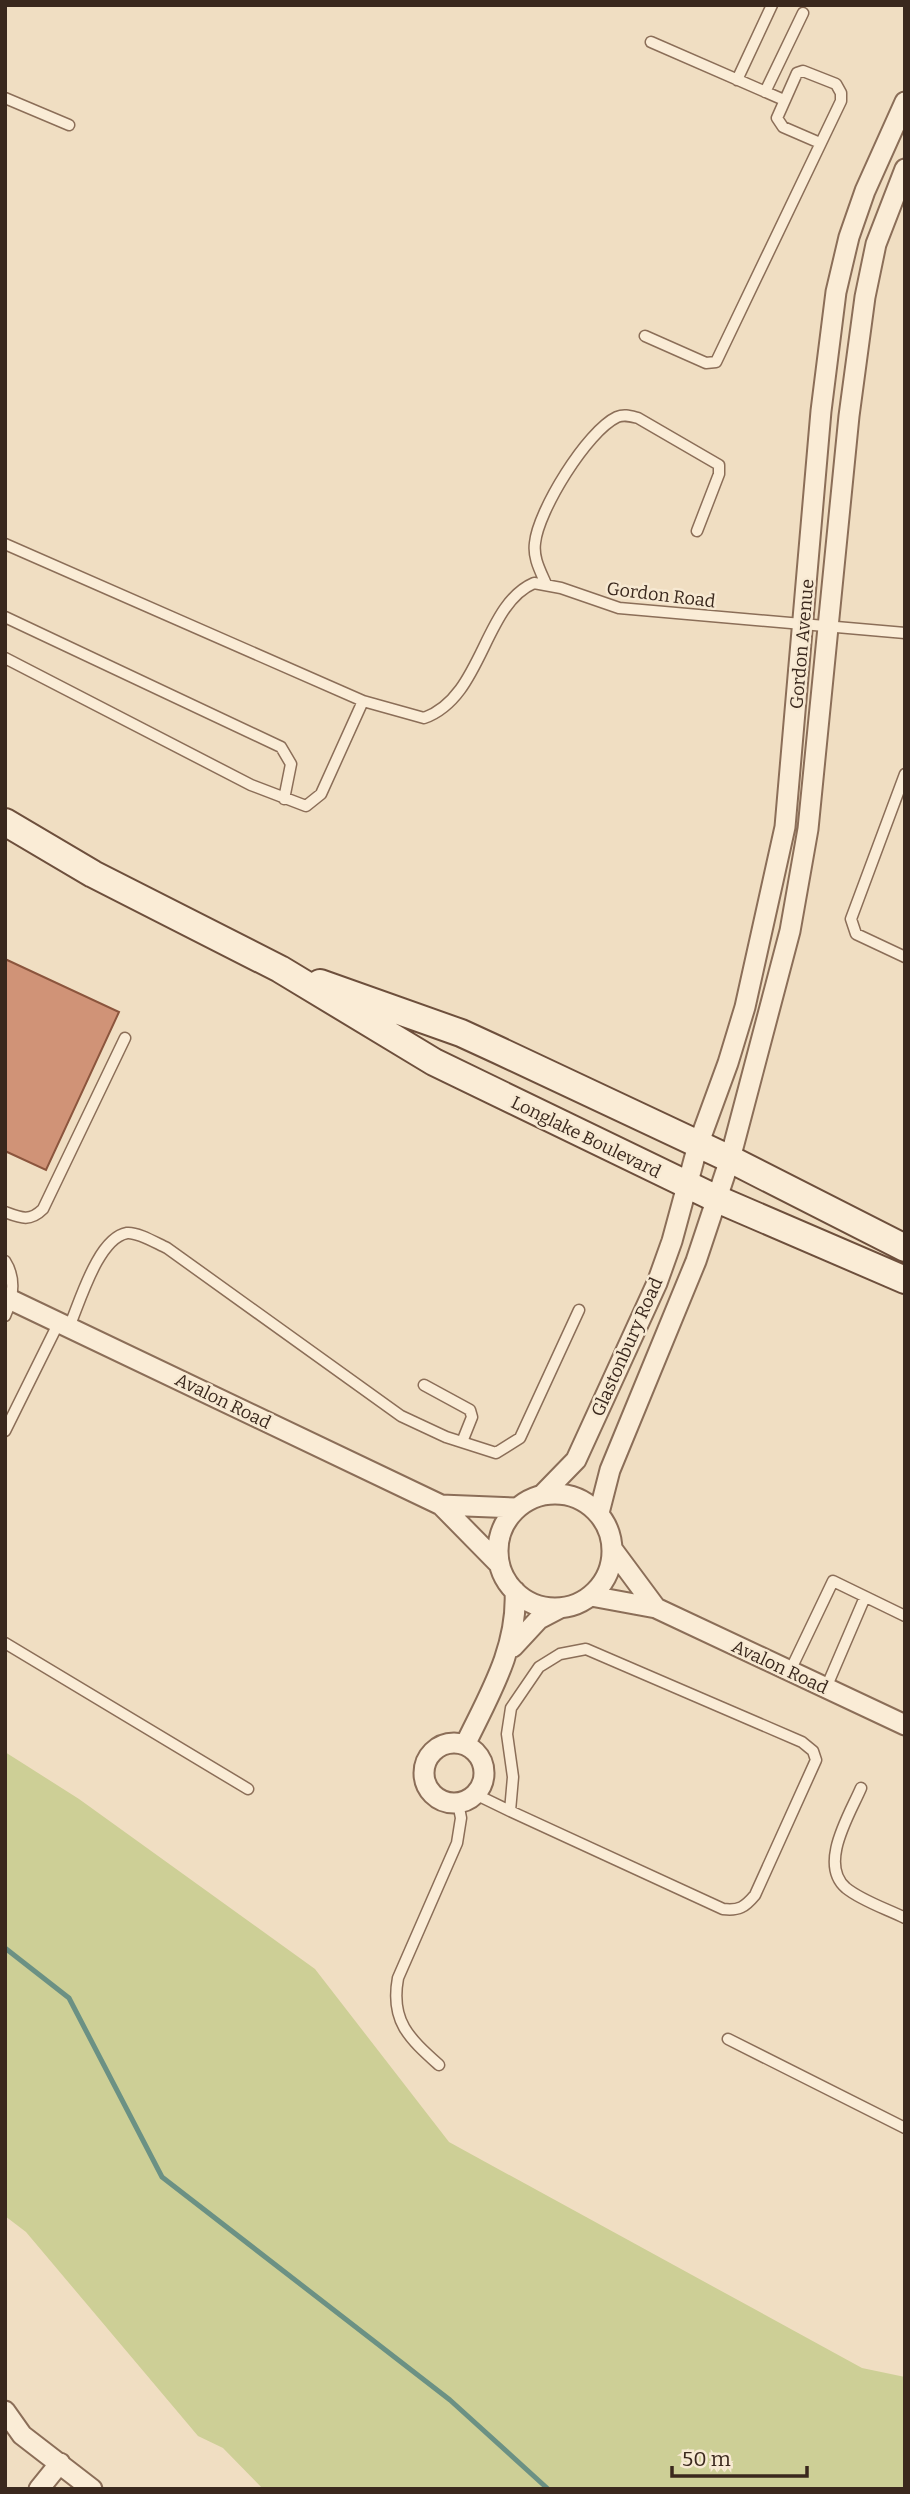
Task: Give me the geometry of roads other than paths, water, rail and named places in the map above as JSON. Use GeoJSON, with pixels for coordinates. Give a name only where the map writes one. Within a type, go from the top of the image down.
{"type":"FeatureCollection","features":[{"type":"Feature","properties":{"kind":"main road","name":"Longlake Boulevard"},"geometry":{"type":"LineString","coordinates":[[5,822],[93,874],[280,969],[433,1062],[688,1186],[905,1280]]}},
{"type":"Feature","properties":{"kind":"main road","name":"Longlake Boulevard"},"geometry":{"type":"LineString","coordinates":[[280,969],[461,1033],[730,1159],[905,1248]]}},
{"type":"Feature","properties":{"kind":"street","name":"Gordon Avenue"},"geometry":{"type":"LineString","coordinates":[[688,1186],[698,1145],[742,1018],[775,881],[785,827],[821,411],[836,292],[849,237],[865,191],[905,102]]}},
{"type":"Feature","properties":{"kind":"street","name":"Gordon Avenue"},"geometry":{"type":"LineString","coordinates":[[717,1199],[770,1016],[790,931],[808,829],[849,416],[865,297],[876,244],[905,169]]}},
{"type":"Feature","properties":{"kind":"street","name":"Glastonbury Road"},"geometry":{"type":"LineString","coordinates":[[542,1495],[576,1460],[657,1283],[688,1186]]}},
{"type":"Feature","properties":{"kind":"street","name":"Glastonbury Road"},"geometry":{"type":"LineString","coordinates":[[599,1513],[610,1470],[681,1299],[717,1199]]}},
{"type":"Feature","properties":{"kind":"street","name":"Avalon Road"},"geometry":{"type":"LineString","coordinates":[[8,1304],[64,1325],[441,1505],[499,1564]]}},
{"type":"Feature","properties":{"kind":"street"},"geometry":{"type":"LineString","coordinates":[[466,1745],[508,1653],[515,1628],[514,1591],[499,1564],[501,1532],[517,1508],[542,1495],[573,1496],[599,1513],[609,1531],[613,1550],[610,1567],[603,1583],[591,1596],[559,1608],[524,1632],[508,1653]]}},
{"type":"Feature","properties":{"kind":"street","name":"Avalon Road"},"geometry":{"type":"LineString","coordinates":[[441,1505],[517,1508]]}},
{"type":"Feature","properties":{"kind":"street"},"geometry":{"type":"LineString","coordinates":[[613,1550],[656,1608]]}},
{"type":"Feature","properties":{"kind":"street"},"geometry":{"type":"LineString","coordinates":[[514,1591],[543,1607],[559,1608]]}},
{"type":"Feature","properties":{"kind":"street"},"geometry":{"type":"LineString","coordinates":[[591,1596],[656,1608]]}},
{"type":"Feature","properties":{"kind":"street","name":"Avalon Road"},"geometry":{"type":"LineString","coordinates":[[656,1608],[905,1725]]}},
{"type":"Feature","properties":{"kind":"street"},"geometry":{"type":"LineString","coordinates":[[445,1744],[466,1745],[474,1750],[484,1767],[481,1786],[467,1799],[448,1803],[431,1793],[423,1775],[429,1755],[445,1744]]}},
{"type":"Feature","properties":{"kind":"street"},"geometry":{"type":"LineString","coordinates":[[5,2411],[22,2435],[92,2489]]}},
{"type":"Feature","properties":{"kind":"street"},"geometry":{"type":"LineString","coordinates":[[39,2489],[60,2463]]}},
{"type":"Feature","properties":{"kind":"lane"},"geometry":{"type":"LineString","coordinates":[[737,80],[772,5]]}},
{"type":"Feature","properties":{"kind":"lane"},"geometry":{"type":"LineString","coordinates":[[765,92],[803,13]]}},
{"type":"Feature","properties":{"kind":"lane"},"geometry":{"type":"LineString","coordinates":[[651,42],[784,100]]}},
{"type":"Feature","properties":{"kind":"lane"},"geometry":{"type":"LineString","coordinates":[[645,336],[706,363],[716,362],[841,101],[841,93],[836,84],[803,71],[797,73],[777,118],[779,123],[820,144]]}},
{"type":"Feature","properties":{"kind":"lane"},"geometry":{"type":"LineString","coordinates":[[5,98],[69,125]]}},
{"type":"Feature","properties":{"kind":"lane"},"geometry":{"type":"LineString","coordinates":[[5,544],[363,701],[412,717],[424,718],[445,708],[465,682],[513,597],[534,583],[546,584],[537,564],[534,545],[552,494],[577,458],[616,417],[626,415],[638,418],[719,466],[719,474],[697,531]]}},
{"type":"Feature","properties":{"kind":"lane","name":"Gordon Road"},"geometry":{"type":"LineString","coordinates":[[546,584],[619,608],[905,633]]}},
{"type":"Feature","properties":{"kind":"lane"},"geometry":{"type":"LineString","coordinates":[[5,617],[281,747],[291,764],[284,799]]}},
{"type":"Feature","properties":{"kind":"lane"},"geometry":{"type":"LineString","coordinates":[[5,658],[175,747],[284,799],[306,806],[321,794],[363,701]]}},
{"type":"Feature","properties":{"kind":"lane"},"geometry":{"type":"LineString","coordinates":[[905,774],[851,919],[856,934],[905,957]]}},
{"type":"Feature","properties":{"kind":"lane"},"geometry":{"type":"LineString","coordinates":[[5,1212],[22,1219],[30,1218],[43,1209],[125,1038]]}},
{"type":"Feature","properties":{"kind":"lane"},"geometry":{"type":"LineString","coordinates":[[5,1431],[103,1252],[114,1237],[130,1233],[167,1248],[401,1416],[496,1453],[520,1438],[579,1310]]}},
{"type":"Feature","properties":{"kind":"lane"},"geometry":{"type":"LineString","coordinates":[[5,1261],[12,1273],[8,1304]]}},
{"type":"Feature","properties":{"kind":"lane"},"geometry":{"type":"LineString","coordinates":[[424,1385],[470,1410],[472,1417],[463,1442]]}},
{"type":"Feature","properties":{"kind":"lane"},"geometry":{"type":"LineString","coordinates":[[790,1671],[832,1581],[905,1616]]}},
{"type":"Feature","properties":{"kind":"lane"},"geometry":{"type":"LineString","coordinates":[[826,1688],[865,1597]]}},
{"type":"Feature","properties":{"kind":"lane"},"geometry":{"type":"LineString","coordinates":[[5,1643],[248,1789]]}},
{"type":"Feature","properties":{"kind":"lane"},"geometry":{"type":"LineString","coordinates":[[439,2065],[414,2043],[400,2023],[394,2000],[398,1978],[457,1843],[467,1799],[510,1811],[723,1909],[736,1910],[746,1906],[755,1895],[816,1760],[813,1751],[802,1742],[586,1649],[560,1654],[539,1667],[511,1708],[507,1734],[513,1777],[510,1811]]}},
{"type":"Feature","properties":{"kind":"lane"},"geometry":{"type":"LineString","coordinates":[[861,1788],[837,1846],[835,1870],[846,1888],[905,1918]]}},
{"type":"Feature","properties":{"kind":"lane"},"geometry":{"type":"LineString","coordinates":[[729,2039],[905,2128]]}},
{"type":"Feature","properties":{"kind":"waterway"},"geometry":{"type":"LineString","coordinates":[[5,1948],[69,1998],[162,2177],[450,2400],[548,2489]]}}]}
